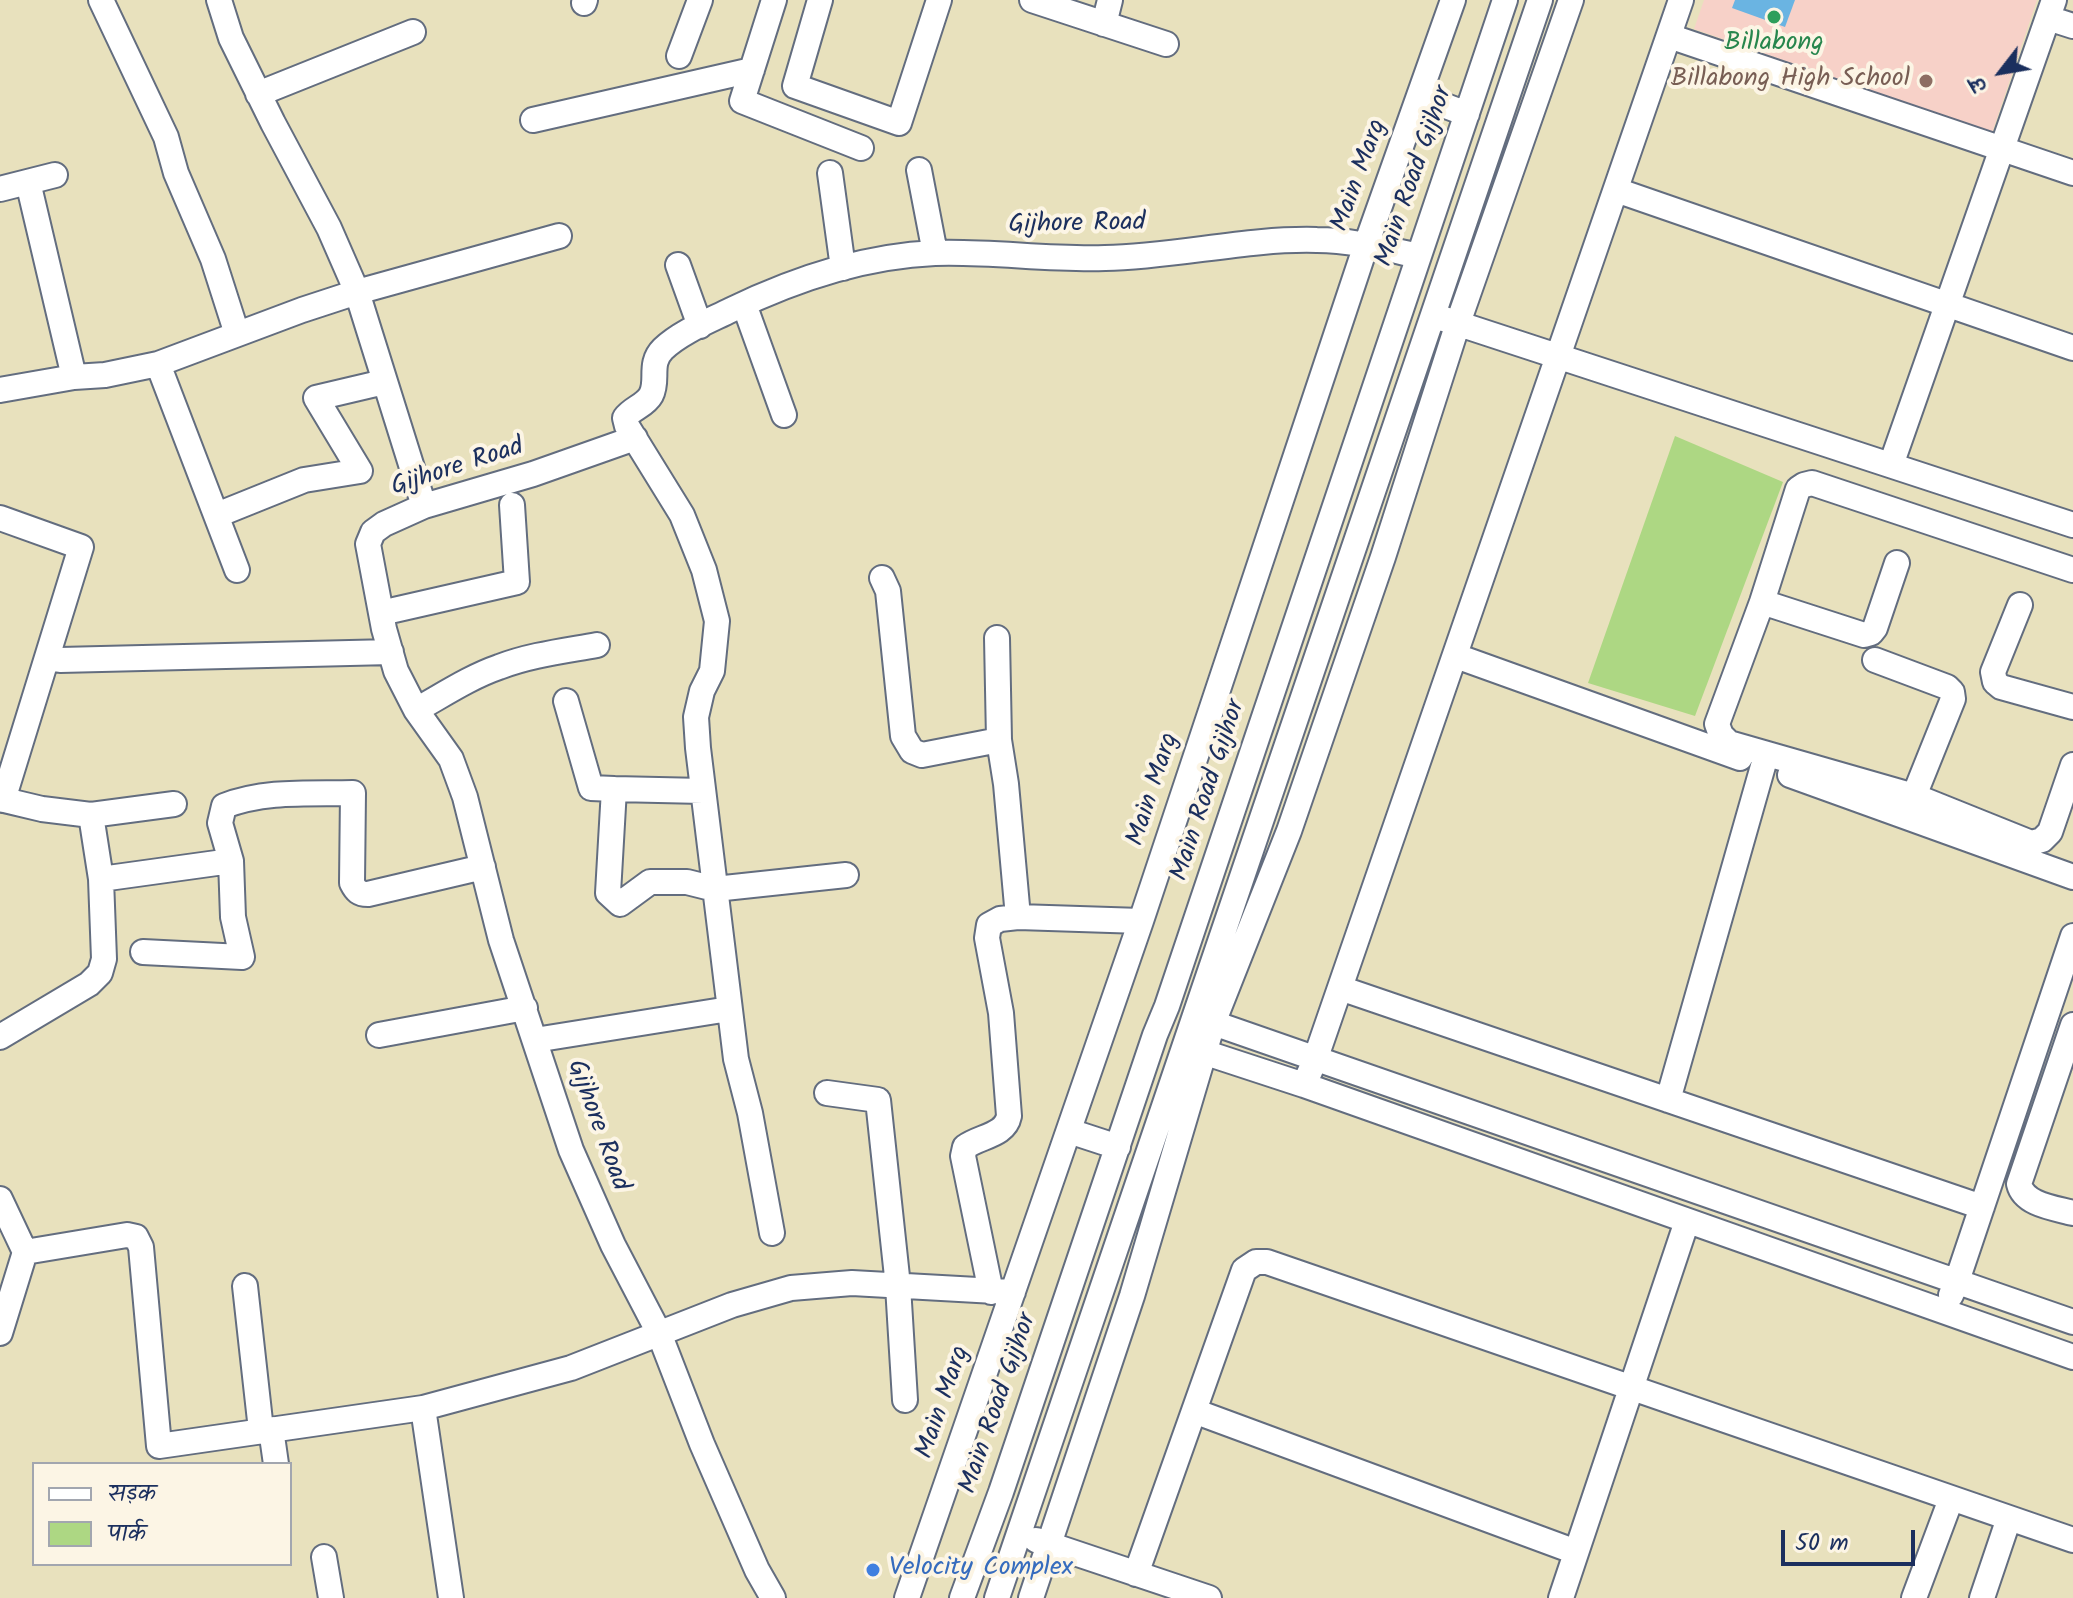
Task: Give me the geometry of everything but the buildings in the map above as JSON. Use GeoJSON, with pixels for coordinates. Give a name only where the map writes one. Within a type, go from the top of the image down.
{"type":"FeatureCollection","features":[{"type":"Feature","properties":{"kind":"street"},"geometry":{"type":"LineString","coordinates":[[101,0],[166,137],[176,173],[213,259],[237,334]]}},
{"type":"Feature","properties":{"kind":"street"},"geometry":{"type":"LineString","coordinates":[[219,0],[231,38],[329,228],[357,292],[424,506]]}},
{"type":"Feature","properties":{"kind":"street"},"geometry":{"type":"LineString","coordinates":[[679,56],[700,0]]}},
{"type":"Feature","properties":{"kind":"street"},"geometry":{"type":"LineString","coordinates":[[774,0],[742,101],[861,148]]}},
{"type":"Feature","properties":{"kind":"street"},"geometry":{"type":"LineString","coordinates":[[820,0],[795,86],[899,123],[939,0]]}},
{"type":"Feature","properties":{"kind":"street"},"geometry":{"type":"LineString","coordinates":[[1032,0],[1166,44]]}},
{"type":"Feature","properties":{"kind":"street"},"geometry":{"type":"LineString","coordinates":[[1104,24],[1110,0]]}},
{"type":"Feature","properties":{"kind":"street","name":"Main Marg"},"geometry":{"type":"LineString","coordinates":[[907,1598],[1002,1292],[1069,1131],[1366,245],[1453,0]]}},
{"type":"Feature","properties":{"kind":"street","name":"Main Road Gijhor"},"geometry":{"type":"LineString","coordinates":[[962,1598],[1167,1006],[1505,0]]}},
{"type":"Feature","properties":{"kind":"street"},"geometry":{"type":"LineString","coordinates":[[997,1598],[1204,1020],[1433,315],[1540,0]]}},
{"type":"Feature","properties":{"kind":"street"},"geometry":{"type":"LineString","coordinates":[[1204,1020],[1289,831],[1458,323],[1571,0]]}},
{"type":"Feature","properties":{"kind":"street"},"geometry":{"type":"LineString","coordinates":[[1304,1085],[1456,656],[1681,0]]}},
{"type":"Feature","properties":{"kind":"street"},"geometry":{"type":"LineString","coordinates":[[1891,465],[2051,9],[2073,26]]}},
{"type":"Feature","properties":{"kind":"street"},"geometry":{"type":"LineString","coordinates":[[258,94],[413,32]]}},
{"type":"Feature","properties":{"kind":"street"},"geometry":{"type":"LineString","coordinates":[[1669,36],[2073,173]]}},
{"type":"Feature","properties":{"kind":"street"},"geometry":{"type":"LineString","coordinates":[[533,120],[752,70]]}},
{"type":"Feature","properties":{"kind":"street"},"geometry":{"type":"LineString","coordinates":[[1419,96],[1467,114]]}},
{"type":"Feature","properties":{"kind":"street"},"geometry":{"type":"LineString","coordinates":[[919,170],[935,253]]}},
{"type":"Feature","properties":{"kind":"street"},"geometry":{"type":"LineString","coordinates":[[830,173],[843,268]]}},
{"type":"Feature","properties":{"kind":"street"},"geometry":{"type":"LineString","coordinates":[[0,189],[55,175]]}},
{"type":"Feature","properties":{"kind":"street"},"geometry":{"type":"LineString","coordinates":[[28,182],[74,377]]}},
{"type":"Feature","properties":{"kind":"street"},"geometry":{"type":"LineString","coordinates":[[1616,190],[2073,348]]}},
{"type":"Feature","properties":{"kind":"street"},"geometry":{"type":"LineString","coordinates":[[0,390],[158,364],[357,292],[559,236]]}},
{"type":"Feature","properties":{"kind":"street","name":"Gijhore Road"},"geometry":{"type":"LineString","coordinates":[[773,1598],[757,1570],[708,1458],[659,1333],[613,1245],[571,1150],[501,940],[465,797],[451,759],[416,710],[396,671],[368,544],[373,532],[424,506],[533,474],[635,438],[625,418],[644,404],[653,392],[655,359],[663,349],[700,326],[795,281],[843,268],[889,258],[935,253],[1106,258],[1246,243],[1318,239],[1419,256]]}},
{"type":"Feature","properties":{"kind":"street"},"geometry":{"type":"LineString","coordinates":[[678,265],[700,326]]}},
{"type":"Feature","properties":{"kind":"street"},"geometry":{"type":"LineString","coordinates":[[744,304],[784,415]]}},
{"type":"Feature","properties":{"kind":"street"},"geometry":{"type":"LineString","coordinates":[[1402,305],[2073,525]]}},
{"type":"Feature","properties":{"kind":"street"},"geometry":{"type":"LineString","coordinates":[[158,364],[237,570]]}},
{"type":"Feature","properties":{"kind":"street"},"geometry":{"type":"LineString","coordinates":[[217,515],[304,480],[360,471],[316,398],[384,382]]}},
{"type":"Feature","properties":{"kind":"street"},"geometry":{"type":"LineString","coordinates":[[635,438],[682,515],[704,570],[717,621],[712,671],[702,691],[696,717],[736,1059],[750,1113],[772,1233]]}},
{"type":"Feature","properties":{"kind":"street"},"geometry":{"type":"LineString","coordinates":[[2073,570],[1812,483],[1804,485],[1798,489],[1762,602],[1717,724],[1721,735],[1729,743],[1914,796],[2031,843],[2042,840],[2050,832],[2073,765]]}},
{"type":"Feature","properties":{"kind":"street"},"geometry":{"type":"LineString","coordinates":[[381,613],[517,582],[512,505]]}},
{"type":"Feature","properties":{"kind":"street"},"geometry":{"type":"LineString","coordinates":[[0,518],[81,547],[1,800],[91,815],[174,804]]}},
{"type":"Feature","properties":{"kind":"street"},"geometry":{"type":"LineString","coordinates":[[1762,602],[1864,635],[1871,633],[1897,563]]}},
{"type":"Feature","properties":{"kind":"street"},"geometry":{"type":"LineString","coordinates":[[882,578],[888,591],[903,736],[912,751],[922,755],[999,740]]}},
{"type":"Feature","properties":{"kind":"street"},"geometry":{"type":"LineString","coordinates":[[2020,605],[1993,672],[1995,682],[2001,687],[2073,707]]}},
{"type":"Feature","properties":{"kind":"street"},"geometry":{"type":"LineString","coordinates":[[997,638],[999,740],[1018,917]]}},
{"type":"Feature","properties":{"kind":"street"},"geometry":{"type":"LineString","coordinates":[[416,710],[500,666],[597,645]]}},
{"type":"Feature","properties":{"kind":"street"},"geometry":{"type":"LineString","coordinates":[[47,658],[391,652]]}},
{"type":"Feature","properties":{"kind":"street"},"geometry":{"type":"LineString","coordinates":[[1456,656],[2073,877]]}},
{"type":"Feature","properties":{"kind":"street"},"geometry":{"type":"LineString","coordinates":[[1875,660],[1947,687],[1952,692],[1953,699],[1914,796]]}},
{"type":"Feature","properties":{"kind":"street"},"geometry":{"type":"LineString","coordinates":[[566,701],[591,788],[703,791]]}},
{"type":"Feature","properties":{"kind":"street"},"geometry":{"type":"LineString","coordinates":[[1668,1100],[1763,766]]}},
{"type":"Feature","properties":{"kind":"street"},"geometry":{"type":"LineString","coordinates":[[614,789],[608,893],[620,904],[650,882],[687,882],[715,889],[846,875]]}},
{"type":"Feature","properties":{"kind":"street"},"geometry":{"type":"LineString","coordinates":[[143,952],[242,957],[233,917],[231,861],[220,823],[224,806],[244,799],[266,795],[353,793],[352,883],[361,894],[483,867]]}},
{"type":"Feature","properties":{"kind":"street"},"geometry":{"type":"LineString","coordinates":[[0,1037],[89,984],[100,973],[104,959],[101,879],[91,815]]}},
{"type":"Feature","properties":{"kind":"street"},"geometry":{"type":"LineString","coordinates":[[101,879],[231,861]]}},
{"type":"Feature","properties":{"kind":"street"},"geometry":{"type":"LineString","coordinates":[[25,1252],[127,1235],[136,1237],[141,1247],[159,1455],[266,1430],[423,1408],[571,1368],[732,1305],[791,1288],[852,1283],[1002,1292],[963,1156],[965,1147],[974,1140],[996,1133],[1007,1124],[1009,1116],[1001,1013],[987,938],[989,925],[1000,919],[1018,917],[1141,921]]}},
{"type":"Feature","properties":{"kind":"street"},"geometry":{"type":"LineString","coordinates":[[1943,1312],[1957,1281],[2073,936]]}},
{"type":"Feature","properties":{"kind":"street"},"geometry":{"type":"LineString","coordinates":[[1340,988],[1982,1207]]}},
{"type":"Feature","properties":{"kind":"street"},"geometry":{"type":"LineString","coordinates":[[1167,1006],[2073,1322]]}},
{"type":"Feature","properties":{"kind":"street"},"geometry":{"type":"LineString","coordinates":[[379,1035],[525,1008]]}},
{"type":"Feature","properties":{"kind":"street"},"geometry":{"type":"LineString","coordinates":[[535,1040],[729,1009]]}},
{"type":"Feature","properties":{"kind":"street"},"geometry":{"type":"LineString","coordinates":[[2021,1193],[2019,1184],[2073,1025]]}},
{"type":"Feature","properties":{"kind":"street"},"geometry":{"type":"LineString","coordinates":[[1155,1035],[2073,1357]]}},
{"type":"Feature","properties":{"kind":"street"},"geometry":{"type":"LineString","coordinates":[[1031,1598],[1132,1296],[1194,1048]]}},
{"type":"Feature","properties":{"kind":"street"},"geometry":{"type":"LineString","coordinates":[[827,1093],[878,1100],[898,1286],[905,1400]]}},
{"type":"Feature","properties":{"kind":"street"},"geometry":{"type":"LineString","coordinates":[[1069,1131],[1118,1147]]}},
{"type":"Feature","properties":{"kind":"street"},"geometry":{"type":"LineString","coordinates":[[1990,1182],[2021,1193],[2028,1199],[2073,1213]]}},
{"type":"Feature","properties":{"kind":"street"},"geometry":{"type":"LineString","coordinates":[[0,1199],[25,1252],[0,1333]]}},
{"type":"Feature","properties":{"kind":"street"},"geometry":{"type":"LineString","coordinates":[[1561,1598],[1687,1221]]}},
{"type":"Feature","properties":{"kind":"street"},"geometry":{"type":"LineString","coordinates":[[1136,1574],[1244,1270],[1256,1262],[1267,1262],[2073,1540]]}},
{"type":"Feature","properties":{"kind":"street"},"geometry":{"type":"LineString","coordinates":[[245,1286],[266,1430],[275,1462]]}},
{"type":"Feature","properties":{"kind":"street"},"geometry":{"type":"LineString","coordinates":[[423,1408],[451,1598]]}},
{"type":"Feature","properties":{"kind":"street"},"geometry":{"type":"LineString","coordinates":[[1194,1411],[1576,1552]]}},
{"type":"Feature","properties":{"kind":"street"},"geometry":{"type":"LineString","coordinates":[[1914,1598],[1951,1499]]}},
{"type":"Feature","properties":{"kind":"street"},"geometry":{"type":"LineString","coordinates":[[1982,1598],[2009,1518]]}},
{"type":"Feature","properties":{"kind":"street"},"geometry":{"type":"LineString","coordinates":[[1018,1534],[1209,1598]]}},
{"type":"Feature","properties":{"kind":"street"},"geometry":{"type":"LineString","coordinates":[[324,1557],[331,1598]]}},
{"type":"Feature","properties":{"kind":"shaded area","name":"Billabong High School"},"geometry":{"type":"Polygon","coordinates":[[[1704,0],[2037,0],[1992,133],[1694,29],[1704,0]]]}},
{"type":"Feature","properties":{"kind":"green space"},"geometry":{"type":"Polygon","coordinates":[[[1675,436],[1783,482],[1695,716],[1588,683],[1675,436]]]}},
{"type":"Feature","properties":{"kind":"water","name":"Billabong"},"geometry":{"type":"Polygon","coordinates":[[[1735,0],[1795,0],[1785,27],[1732,8],[1735,0]]]}},
{"type":"Feature","properties":{"kind":"place","name":"Billabong"},"geometry":{"type":"Point","coordinates":[1774,17]}},
{"type":"Feature","properties":{"kind":"place","name":"Billabong High School"},"geometry":{"type":"Point","coordinates":[1926,81]}},
{"type":"Feature","properties":{"kind":"place","name":"Velocity Complex"},"geometry":{"type":"Point","coordinates":[873,1570]}}]}
